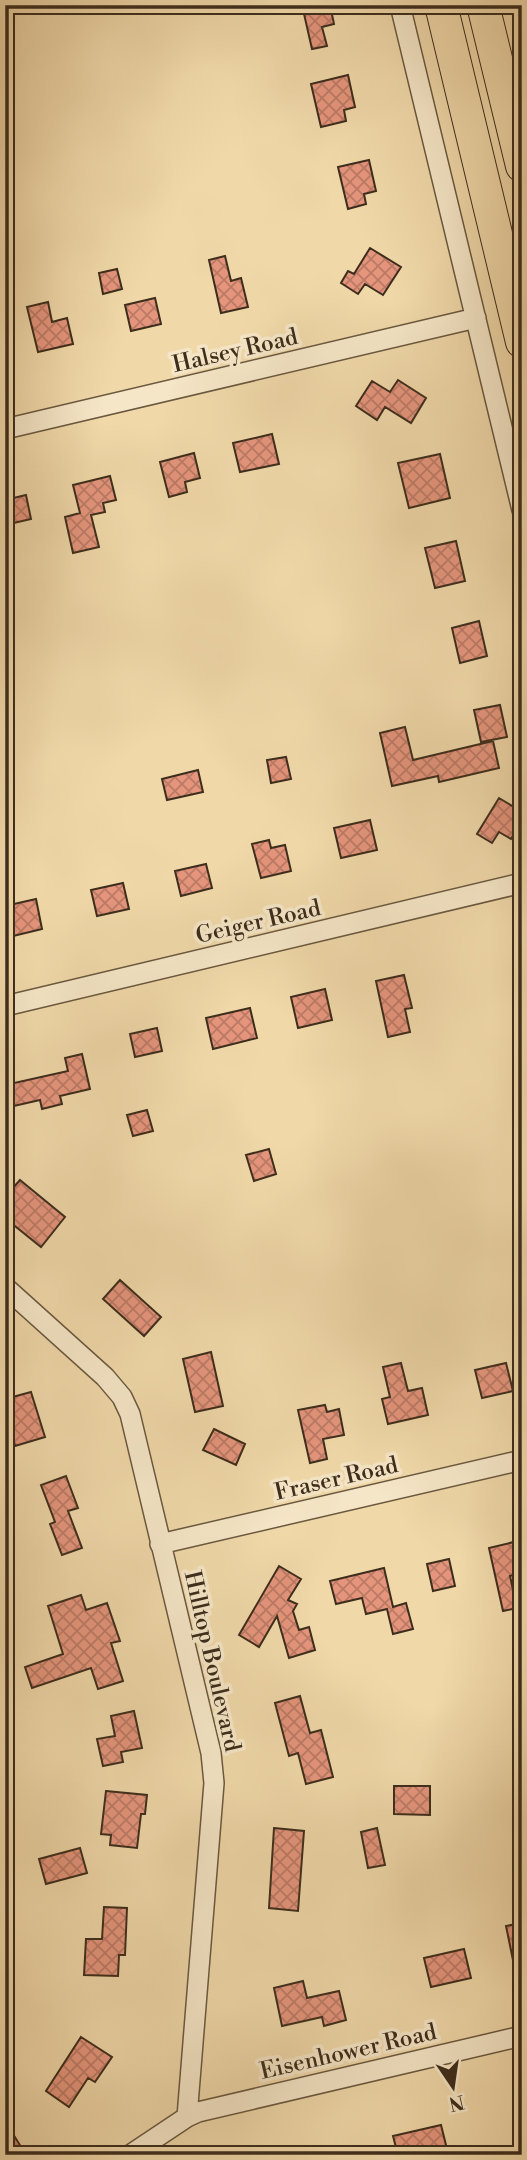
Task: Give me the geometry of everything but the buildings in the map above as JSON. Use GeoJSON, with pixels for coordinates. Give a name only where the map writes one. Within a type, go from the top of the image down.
{"type":"FeatureCollection","features":[{"type":"Feature","properties":{"kind":"highway"},"geometry":{"type":"LineString","coordinates":[[441,5],[522,342]]}},
{"type":"Feature","properties":{"kind":"highway"},"geometry":{"type":"LineString","coordinates":[[483,5],[522,166]]}},
{"type":"Feature","properties":{"kind":"street"},"geometry":{"type":"LineString","coordinates":[[400,5],[522,510]]}},
{"type":"Feature","properties":{"kind":"street","name":"Halsey Road"},"geometry":{"type":"LineString","coordinates":[[5,429],[475,318]]}},
{"type":"Feature","properties":{"kind":"street","name":"Geiger Road"},"geometry":{"type":"LineString","coordinates":[[5,1006],[522,883]]}},
{"type":"Feature","properties":{"kind":"street","name":"Hilltop Boulevard"},"geometry":{"type":"LineString","coordinates":[[5,1287],[105,1377],[122,1397],[130,1415],[211,1753],[214,1783],[187,2117]]}},
{"type":"Feature","properties":{"kind":"street","name":"Fraser Road"},"geometry":{"type":"LineString","coordinates":[[160,1544],[522,1460]]}},
{"type":"Feature","properties":{"kind":"street","name":"Eisenhower Road"},"geometry":{"type":"LineString","coordinates":[[187,2117],[198,2112],[522,2036]]}},
{"type":"Feature","properties":{"kind":"street"},"geometry":{"type":"LineString","coordinates":[[131,2155],[187,2117]]}}]}
